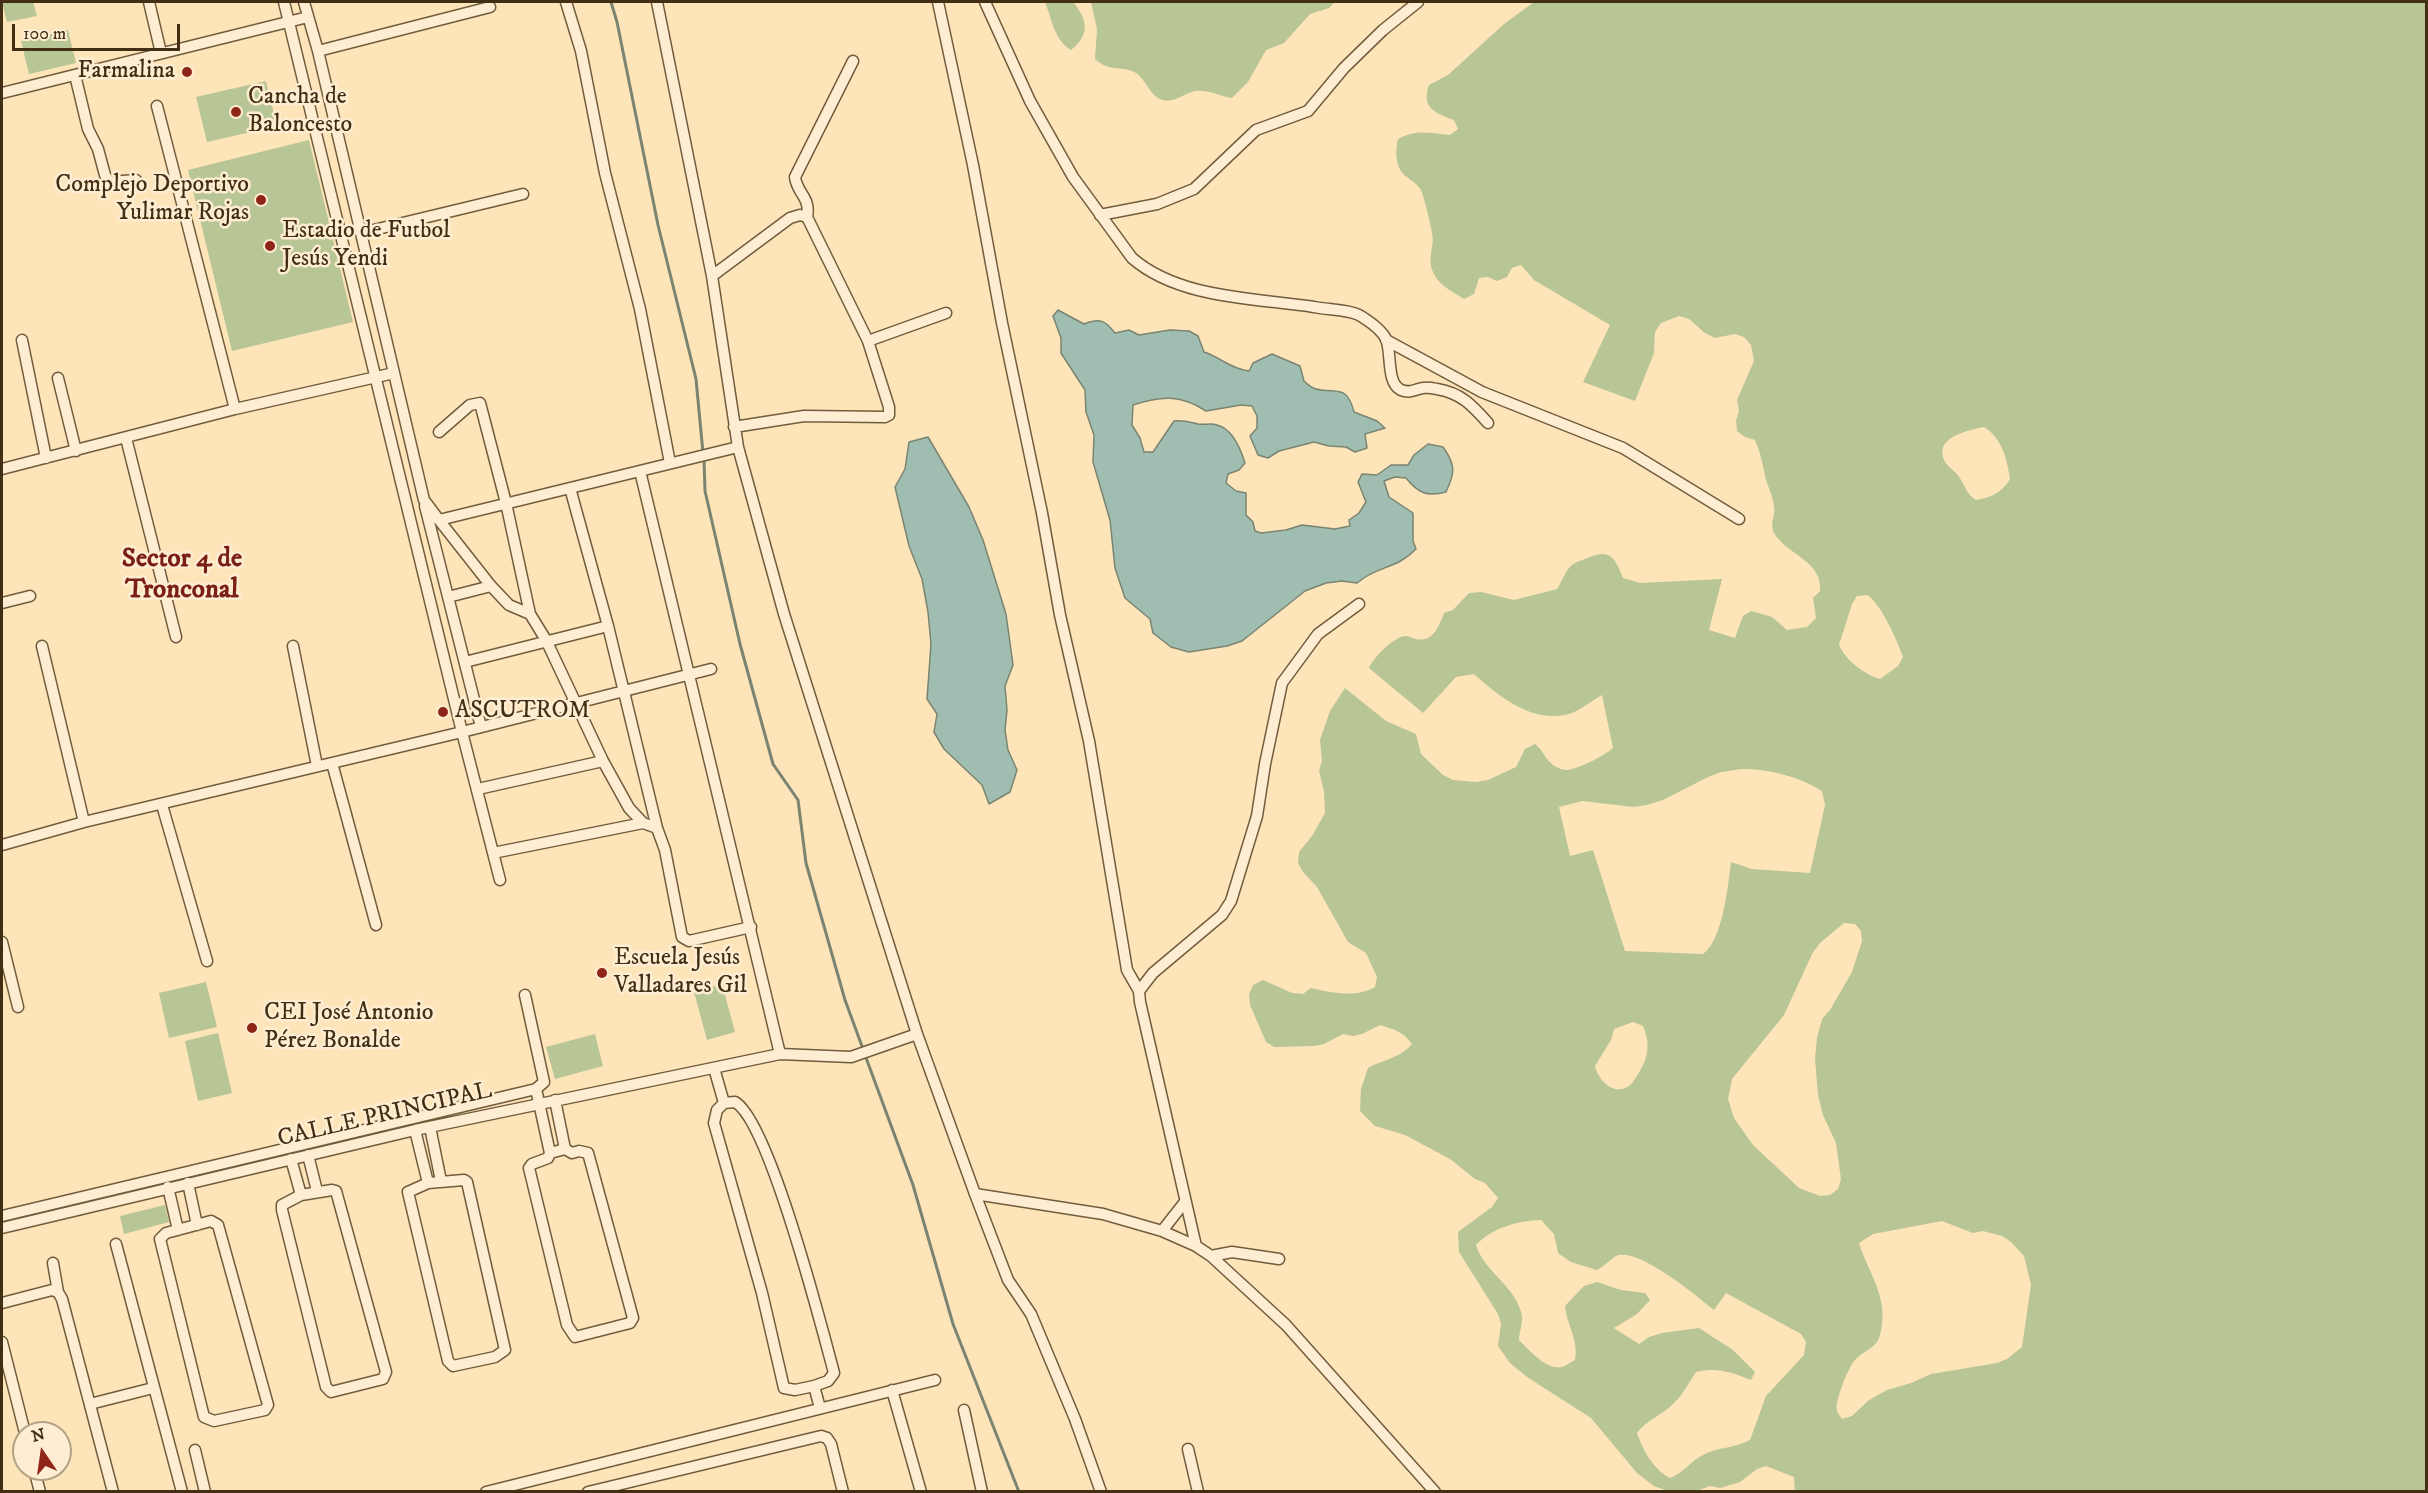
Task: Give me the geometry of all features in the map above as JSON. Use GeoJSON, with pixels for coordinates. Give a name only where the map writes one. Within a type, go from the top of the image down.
{"type":"FeatureCollection","features":[{"type":"Feature","properties":{"kind":"street"},"geometry":{"type":"LineString","coordinates":[[149,2],[161,53]]}},
{"type":"Feature","properties":{"kind":"street"},"geometry":{"type":"LineString","coordinates":[[284,2],[500,879]]}},
{"type":"Feature","properties":{"kind":"street"},"geometry":{"type":"LineString","coordinates":[[304,2],[318,51],[424,500],[481,727]]}},
{"type":"Feature","properties":{"kind":"street"},"geometry":{"type":"LineString","coordinates":[[566,2],[581,51],[604,173],[640,309],[675,462]]}},
{"type":"Feature","properties":{"kind":"street"},"geometry":{"type":"LineString","coordinates":[[657,2],[712,276],[734,427],[733,448],[917,1034],[1008,1280],[1031,1314],[1075,1419],[1101,1491]]}},
{"type":"Feature","properties":{"kind":"street"},"geometry":{"type":"LineString","coordinates":[[938,2],[973,165],[1060,615],[1089,741],[1127,970],[1139,991],[1184,1203],[1196,1246]]}},
{"type":"Feature","properties":{"kind":"street"},"geometry":{"type":"LineString","coordinates":[[985,2],[1030,101],[1073,177],[1132,258],[1141,266],[1171,281],[1216,295],[1357,314],[1377,327],[1386,340],[1394,381],[1400,390],[1409,392],[1424,387],[1451,391],[1467,400],[1488,423]]}},
{"type":"Feature","properties":{"kind":"street"},"geometry":{"type":"LineString","coordinates":[[1100,215],[1157,204],[1194,189],[1256,130],[1308,111],[1352,60],[1383,30],[1418,2]]}},
{"type":"Feature","properties":{"kind":"street"},"geometry":{"type":"LineString","coordinates":[[318,51],[490,7]]}},
{"type":"Feature","properties":{"kind":"street"},"geometry":{"type":"LineString","coordinates":[[2,93],[308,17]]}},
{"type":"Feature","properties":{"kind":"street"},"geometry":{"type":"LineString","coordinates":[[734,427],[804,416],[885,417],[889,414],[889,407],[868,341],[807,217],[808,203],[795,181],[852,60]]}},
{"type":"Feature","properties":{"kind":"street"},"geometry":{"type":"LineString","coordinates":[[75,75],[88,129],[98,148],[109,182],[136,180]]}},
{"type":"Feature","properties":{"kind":"street"},"geometry":{"type":"LineString","coordinates":[[157,106],[235,409]]}},
{"type":"Feature","properties":{"kind":"street"},"geometry":{"type":"LineString","coordinates":[[361,233],[523,194]]}},
{"type":"Feature","properties":{"kind":"street"},"geometry":{"type":"LineString","coordinates":[[712,276],[790,218],[800,215],[807,217]]}},
{"type":"Feature","properties":{"kind":"street"},"geometry":{"type":"LineString","coordinates":[[868,341],[946,313]]}},
{"type":"Feature","properties":{"kind":"street"},"geometry":{"type":"LineString","coordinates":[[22,340],[46,458]]}},
{"type":"Feature","properties":{"kind":"street"},"geometry":{"type":"LineString","coordinates":[[1386,340],[1482,392],[1623,448],[1739,519]]}},
{"type":"Feature","properties":{"kind":"street"},"geometry":{"type":"LineString","coordinates":[[2,469],[235,409],[394,372]]}},
{"type":"Feature","properties":{"kind":"street"},"geometry":{"type":"LineString","coordinates":[[58,378],[76,451]]}},
{"type":"Feature","properties":{"kind":"street"},"geometry":{"type":"LineString","coordinates":[[439,432],[470,405],[480,403],[507,503],[530,614],[546,640],[603,761],[629,808],[643,823],[657,828]]}},
{"type":"Feature","properties":{"kind":"street"},"geometry":{"type":"LineString","coordinates":[[126,438],[176,637]]}},
{"type":"Feature","properties":{"kind":"street"},"geometry":{"type":"LineString","coordinates":[[439,520],[733,448]]}},
{"type":"Feature","properties":{"kind":"street"},"geometry":{"type":"LineString","coordinates":[[640,471],[780,1054]]}},
{"type":"Feature","properties":{"kind":"street"},"geometry":{"type":"LineString","coordinates":[[570,488],[608,626],[657,828],[665,850],[682,937],[689,941],[751,927]]}},
{"type":"Feature","properties":{"kind":"street"},"geometry":{"type":"LineString","coordinates":[[424,500],[491,586],[509,605],[530,614]]}},
{"type":"Feature","properties":{"kind":"street"},"geometry":{"type":"LineString","coordinates":[[448,597],[491,586]]}},
{"type":"Feature","properties":{"kind":"street"},"geometry":{"type":"LineString","coordinates":[[2,603],[30,596]]}},
{"type":"Feature","properties":{"kind":"street"},"geometry":{"type":"LineString","coordinates":[[1139,991],[1152,973],[1222,915],[1231,901],[1257,816],[1282,683],[1318,634],[1359,604]]}},
{"type":"Feature","properties":{"kind":"street"},"geometry":{"type":"LineString","coordinates":[[465,662],[608,626]]}},
{"type":"Feature","properties":{"kind":"street"},"geometry":{"type":"LineString","coordinates":[[42,646],[84,822]]}},
{"type":"Feature","properties":{"kind":"street"},"geometry":{"type":"LineString","coordinates":[[293,646],[317,766]]}},
{"type":"Feature","properties":{"kind":"street"},"geometry":{"type":"LineString","coordinates":[[2,845],[84,822],[462,732],[711,669]]}},
{"type":"Feature","properties":{"kind":"street"},"geometry":{"type":"LineString","coordinates":[[478,789],[603,761]]}},
{"type":"Feature","properties":{"kind":"street"},"geometry":{"type":"LineString","coordinates":[[332,763],[376,925]]}},
{"type":"Feature","properties":{"kind":"street"},"geometry":{"type":"LineString","coordinates":[[162,805],[207,961]]}},
{"type":"Feature","properties":{"kind":"street"},"geometry":{"type":"LineString","coordinates":[[493,853],[643,823]]}},
{"type":"Feature","properties":{"kind":"street"},"geometry":{"type":"LineString","coordinates":[[2,942],[18,1007]]}},
{"type":"Feature","properties":{"kind":"street"},"geometry":{"type":"LineString","coordinates":[[2,1216],[536,1089],[544,1082],[525,995]]}},
{"type":"Feature","properties":{"kind":"street","name":"CALLE PRINCIPAL"},"geometry":{"type":"LineString","coordinates":[[2,1228],[415,1130],[780,1054],[851,1057],[917,1034]]}},
{"type":"Feature","properties":{"kind":"street"},"geometry":{"type":"LineString","coordinates":[[714,1068],[724,1103]]}},
{"type":"Feature","properties":{"kind":"street"},"geometry":{"type":"LineString","coordinates":[[536,1089],[550,1152],[548,1158],[532,1164],[530,1168],[567,1325],[574,1337],[630,1323],[633,1318],[588,1154],[579,1151],[572,1153],[565,1149],[550,1152]]}},
{"type":"Feature","properties":{"kind":"street"},"geometry":{"type":"LineString","coordinates":[[555,1101],[565,1149]]}},
{"type":"Feature","properties":{"kind":"street"},"geometry":{"type":"LineString","coordinates":[[735,1102],[747,1113],[771,1164],[806,1270],[834,1373],[828,1381],[814,1386],[795,1390],[784,1388],[762,1293],[714,1123],[717,1110],[724,1103],[735,1102]]}},
{"type":"Feature","properties":{"kind":"street"},"geometry":{"type":"LineString","coordinates":[[430,1127],[441,1181]]}},
{"type":"Feature","properties":{"kind":"street"},"geometry":{"type":"LineString","coordinates":[[415,1130],[429,1183]]}},
{"type":"Feature","properties":{"kind":"street"},"geometry":{"type":"LineString","coordinates":[[308,1155],[317,1191]]}},
{"type":"Feature","properties":{"kind":"street"},"geometry":{"type":"LineString","coordinates":[[291,1159],[301,1195]]}},
{"type":"Feature","properties":{"kind":"street"},"geometry":{"type":"LineString","coordinates":[[467,1182],[505,1343],[505,1350],[495,1357],[453,1366],[448,1361],[408,1192],[429,1183],[467,1182]]}},
{"type":"Feature","properties":{"kind":"street"},"geometry":{"type":"LineString","coordinates":[[188,1183],[197,1225]]}},
{"type":"Feature","properties":{"kind":"street"},"geometry":{"type":"LineString","coordinates":[[168,1187],[178,1230]]}},
{"type":"Feature","properties":{"kind":"street"},"geometry":{"type":"LineString","coordinates":[[317,1191],[336,1191],[386,1372],[383,1379],[331,1392],[326,1387],[282,1210],[282,1205],[301,1195],[317,1191]]}},
{"type":"Feature","properties":{"kind":"street"},"geometry":{"type":"LineString","coordinates":[[975,1194],[1103,1214],[1161,1231],[1196,1246],[1211,1256],[1286,1325],[1436,1491]]}},
{"type":"Feature","properties":{"kind":"street"},"geometry":{"type":"LineString","coordinates":[[1161,1231],[1184,1203]]}},
{"type":"Feature","properties":{"kind":"street"},"geometry":{"type":"LineString","coordinates":[[211,1221],[218,1225],[268,1397],[265,1410],[214,1421],[204,1417],[160,1239],[166,1233],[178,1230],[211,1221]]}},
{"type":"Feature","properties":{"kind":"street"},"geometry":{"type":"LineString","coordinates":[[116,1244],[182,1491]]}},
{"type":"Feature","properties":{"kind":"street"},"geometry":{"type":"LineString","coordinates":[[1211,1256],[1232,1252],[1279,1259]]}},
{"type":"Feature","properties":{"kind":"street"},"geometry":{"type":"LineString","coordinates":[[53,1263],[58,1292],[62,1299],[113,1491]]}},
{"type":"Feature","properties":{"kind":"street"},"geometry":{"type":"LineString","coordinates":[[2,1303],[52,1290],[58,1292]]}},
{"type":"Feature","properties":{"kind":"street"},"geometry":{"type":"LineString","coordinates":[[2,1342],[22,1421]]}},
{"type":"Feature","properties":{"kind":"street"},"geometry":{"type":"LineString","coordinates":[[486,1491],[935,1380]]}},
{"type":"Feature","properties":{"kind":"street"},"geometry":{"type":"LineString","coordinates":[[814,1386],[820,1408]]}},
{"type":"Feature","properties":{"kind":"street"},"geometry":{"type":"LineString","coordinates":[[90,1404],[153,1388]]}},
{"type":"Feature","properties":{"kind":"street"},"geometry":{"type":"LineString","coordinates":[[892,1390],[921,1491]]}},
{"type":"Feature","properties":{"kind":"street"},"geometry":{"type":"LineString","coordinates":[[964,1410],[982,1491]]}},
{"type":"Feature","properties":{"kind":"street"},"geometry":{"type":"LineString","coordinates":[[588,1491],[821,1436],[827,1438],[831,1444],[843,1491]]}},
{"type":"Feature","properties":{"kind":"street"},"geometry":{"type":"LineString","coordinates":[[1188,1449],[1198,1491]]}},
{"type":"Feature","properties":{"kind":"street"},"geometry":{"type":"LineString","coordinates":[[195,1450],[205,1491]]}},
{"type":"Feature","properties":{"kind":"green space"},"geometry":{"type":"Polygon","coordinates":[[[2,2],[33,2],[37,16],[7,22],[2,2]]]}},
{"type":"Feature","properties":{"kind":"green space"},"geometry":{"type":"Polygon","coordinates":[[[1045,2],[1073,2],[1082,15],[1084,33],[1071,50],[1057,35],[1045,2]]]}},
{"type":"Feature","properties":{"kind":"green space"},"geometry":{"type":"Polygon","coordinates":[[[1091,2],[1335,2],[1329,8],[1310,14],[1284,43],[1266,50],[1248,82],[1232,98],[1200,91],[1191,92],[1169,101],[1156,96],[1138,74],[1106,66],[1095,59],[1097,29],[1091,2]]]}},
{"type":"Feature","properties":{"kind":"green space"},"geometry":{"type":"Polygon","coordinates":[[[1534,2],[2426,2],[2426,1491],[1795,1492],[1794,1477],[1766,1466],[1757,1469],[1740,1482],[1720,1488],[1710,1486],[1696,1491],[1670,1492],[1654,1486],[1637,1473],[1591,1418],[1527,1377],[1510,1363],[1498,1346],[1501,1324],[1498,1314],[1459,1252],[1458,1232],[1492,1207],[1498,1198],[1485,1183],[1475,1179],[1450,1159],[1405,1135],[1375,1126],[1360,1111],[1361,1089],[1368,1068],[1402,1053],[1412,1044],[1409,1040],[1398,1032],[1380,1025],[1362,1034],[1353,1036],[1343,1034],[1324,1044],[1314,1046],[1274,1047],[1266,1042],[1250,1005],[1249,994],[1253,985],[1263,980],[1292,993],[1303,994],[1311,988],[1335,993],[1360,993],[1375,987],[1377,977],[1366,953],[1348,942],[1317,887],[1298,863],[1299,852],[1312,836],[1325,813],[1324,791],[1319,771],[1322,761],[1320,740],[1330,711],[1345,688],[1386,721],[1416,734],[1421,754],[1443,775],[1453,780],[1476,782],[1488,780],[1516,767],[1525,749],[1535,744],[1553,765],[1566,770],[1590,762],[1613,748],[1602,695],[1570,714],[1551,716],[1515,705],[1474,674],[1456,677],[1423,713],[1369,668],[1391,643],[1407,636],[1422,640],[1431,636],[1444,613],[1453,610],[1469,593],[1481,592],[1514,600],[1557,589],[1567,570],[1573,564],[1600,554],[1613,559],[1623,578],[1640,583],[1722,579],[1709,630],[1735,638],[1743,616],[1751,611],[1772,617],[1787,630],[1807,627],[1816,618],[1813,598],[1820,591],[1816,572],[1774,533],[1773,503],[1757,445],[1755,440],[1737,431],[1736,421],[1739,411],[1737,400],[1754,361],[1751,345],[1744,337],[1735,334],[1715,338],[1705,333],[1689,319],[1679,316],[1661,323],[1655,332],[1654,353],[1635,401],[1583,382],[1610,325],[1534,280],[1521,265],[1512,268],[1507,277],[1497,281],[1488,277],[1479,278],[1474,294],[1464,299],[1446,288],[1435,277],[1431,264],[1432,230],[1426,207],[1421,190],[1403,174],[1398,165],[1396,149],[1398,139],[1417,133],[1450,135],[1458,129],[1454,120],[1436,112],[1428,104],[1429,85],[1448,75],[1504,24],[1534,2]],[[1984,427],[1962,433],[1948,440],[1944,446],[1942,452],[1945,462],[1976,500],[1996,494],[2010,479],[1999,443],[1984,427]],[[1868,595],[1857,596],[1852,604],[1839,645],[1856,666],[1880,679],[1898,666],[1903,657],[1897,641],[1874,601],[1868,595]],[[1742,769],[1721,772],[1663,800],[1647,805],[1634,807],[1582,801],[1559,807],[1570,856],[1593,850],[1625,951],[1703,954],[1710,947],[1720,925],[1731,862],[1752,869],[1810,873],[1825,805],[1822,791],[1793,777],[1763,770],[1742,769]],[[1844,923],[1813,952],[1784,1015],[1732,1079],[1728,1099],[1734,1118],[1753,1145],[1799,1188],[1820,1196],[1830,1195],[1838,1189],[1841,1179],[1836,1143],[1823,1115],[1818,1095],[1815,1059],[1817,1038],[1822,1019],[1830,1010],[1852,972],[1862,941],[1861,931],[1855,924],[1844,923]],[[1633,1022],[1614,1029],[1611,1040],[1595,1066],[1606,1084],[1614,1089],[1620,1089],[1627,1087],[1636,1078],[1646,1057],[1647,1039],[1643,1026],[1633,1022]],[[1541,1220],[1498,1229],[1476,1245],[1480,1255],[1514,1296],[1519,1306],[1522,1319],[1519,1340],[1527,1349],[1550,1366],[1564,1366],[1575,1360],[1574,1339],[1565,1306],[1584,1286],[1597,1282],[1621,1290],[1645,1293],[1650,1300],[1637,1314],[1614,1328],[1639,1344],[1649,1337],[1662,1333],[1699,1328],[1733,1350],[1755,1372],[1751,1380],[1724,1371],[1696,1372],[1677,1400],[1637,1433],[1649,1458],[1670,1478],[1705,1454],[1750,1440],[1766,1396],[1804,1355],[1806,1342],[1801,1334],[1726,1293],[1714,1310],[1666,1274],[1638,1258],[1626,1255],[1616,1256],[1597,1270],[1571,1262],[1558,1253],[1554,1234],[1541,1220]],[[1942,1221],[1873,1234],[1859,1243],[1877,1287],[1882,1322],[1876,1343],[1855,1360],[1846,1376],[1837,1406],[1837,1412],[1842,1419],[1852,1416],[1869,1400],[1887,1390],[1931,1374],[1997,1363],[2007,1359],[2022,1347],[2031,1285],[2024,1256],[2002,1236],[1983,1231],[1973,1233],[1942,1221]]]}},
{"type":"Feature","properties":{"kind":"green space"},"geometry":{"type":"Polygon","coordinates":[[[68,30],[76,63],[29,74],[21,41],[68,30]]]}},
{"type":"Feature","properties":{"kind":"green space","name":"Cancha de Baloncesto"},"geometry":{"type":"Polygon","coordinates":[[[266,81],[277,126],[207,142],[196,97],[266,81]]]}},
{"type":"Feature","properties":{"kind":"green space","name":"Estadio de Futbol Jesús Yendi"},"geometry":{"type":"Polygon","coordinates":[[[309,140],[353,322],[232,351],[188,170],[309,140]]]}},
{"type":"Feature","properties":{"kind":"green space"},"geometry":{"type":"Polygon","coordinates":[[[206,982],[217,1027],[169,1038],[159,993],[206,982]]]}},
{"type":"Feature","properties":{"kind":"green space"},"geometry":{"type":"Polygon","coordinates":[[[722,984],[735,1032],[707,1040],[694,992],[722,984]]]}},
{"type":"Feature","properties":{"kind":"green space"},"geometry":{"type":"Polygon","coordinates":[[[218,1033],[232,1093],[198,1101],[185,1041],[218,1033]]]}},
{"type":"Feature","properties":{"kind":"green space"},"geometry":{"type":"Polygon","coordinates":[[[595,1034],[603,1066],[555,1079],[546,1047],[595,1034]]]}},
{"type":"Feature","properties":{"kind":"green space"},"geometry":{"type":"Polygon","coordinates":[[[165,1205],[169,1222],[124,1234],[120,1216],[165,1205]]]}},
{"type":"Feature","properties":{"kind":"shaded area"},"geometry":{"type":"Polygon","coordinates":[[[1058,310],[1084,324],[1102,321],[1115,333],[1129,330],[1139,335],[1170,330],[1189,331],[1198,336],[1204,352],[1243,370],[1249,371],[1253,363],[1272,354],[1300,366],[1304,381],[1313,388],[1344,394],[1348,397],[1354,412],[1377,421],[1385,428],[1365,434],[1367,448],[1355,452],[1346,447],[1314,442],[1279,451],[1268,458],[1258,455],[1250,436],[1257,428],[1257,416],[1252,406],[1241,405],[1206,411],[1197,405],[1170,398],[1133,405],[1132,425],[1140,438],[1144,452],[1153,452],[1174,421],[1215,424],[1223,427],[1232,435],[1245,463],[1239,470],[1228,474],[1226,483],[1236,491],[1246,493],[1246,515],[1253,522],[1255,531],[1261,533],[1286,530],[1302,525],[1335,529],[1350,526],[1349,520],[1359,513],[1366,502],[1358,482],[1362,474],[1377,475],[1391,465],[1408,465],[1414,455],[1428,444],[1443,447],[1453,469],[1446,492],[1428,494],[1419,490],[1406,478],[1395,477],[1384,481],[1389,497],[1413,513],[1413,541],[1416,549],[1401,561],[1372,573],[1357,583],[1342,581],[1326,583],[1305,591],[1242,641],[1227,646],[1189,652],[1171,647],[1153,633],[1150,619],[1125,598],[1115,568],[1110,520],[1093,462],[1094,435],[1086,412],[1085,390],[1061,353],[1061,338],[1053,316],[1058,310]]]}},
{"type":"Feature","properties":{"kind":"shaded area"},"geometry":{"type":"Polygon","coordinates":[[[928,437],[969,507],[983,540],[1006,614],[1013,665],[1005,686],[1007,710],[1005,730],[1008,750],[1017,770],[1010,792],[989,804],[982,785],[944,749],[934,732],[937,714],[927,699],[931,644],[928,612],[922,579],[909,546],[895,487],[905,469],[909,442],[928,437]]]}},
{"type":"Feature","properties":{"kind":"waterway"},"geometry":{"type":"LineString","coordinates":[[611,2],[658,225],[696,379],[703,453]]}},
{"type":"Feature","properties":{"kind":"waterway"},"geometry":{"type":"LineString","coordinates":[[704,459],[705,491],[740,644],[773,764],[798,800],[806,863],[845,1000],[863,1049]]}},
{"type":"Feature","properties":{"kind":"waterway"},"geometry":{"type":"LineString","coordinates":[[865,1055],[913,1185],[953,1324],[1019,1492]]}},
{"type":"Feature","properties":{"kind":"place","name":"Farmalina"},"geometry":{"type":"Point","coordinates":[187,72]}},
{"type":"Feature","properties":{"kind":"place","name":"Cancha de Baloncesto"},"geometry":{"type":"Point","coordinates":[236,112]}},
{"type":"Feature","properties":{"kind":"place","name":"Complejo Deportivo Yulimar Rojas"},"geometry":{"type":"Point","coordinates":[261,200]}},
{"type":"Feature","properties":{"kind":"place","name":"Estadio de Futbol Jesús Yendi"},"geometry":{"type":"Point","coordinates":[270,246]}},
{"type":"Feature","properties":{"kind":"place","name":"ASCUTROM"},"geometry":{"type":"Point","coordinates":[443,712]}},
{"type":"Feature","properties":{"kind":"place","name":"Escuela Jesús Valladares Gil"},"geometry":{"type":"Point","coordinates":[602,973]}},
{"type":"Feature","properties":{"kind":"place","name":"CEI José Antonio Pérez Bonalde"},"geometry":{"type":"Point","coordinates":[252,1028]}},
{"type":"Feature","properties":{"kind":"district","name":"Sector 4 de Tronconal"},"geometry":{"type":"Point","coordinates":[182,576]}}]}
